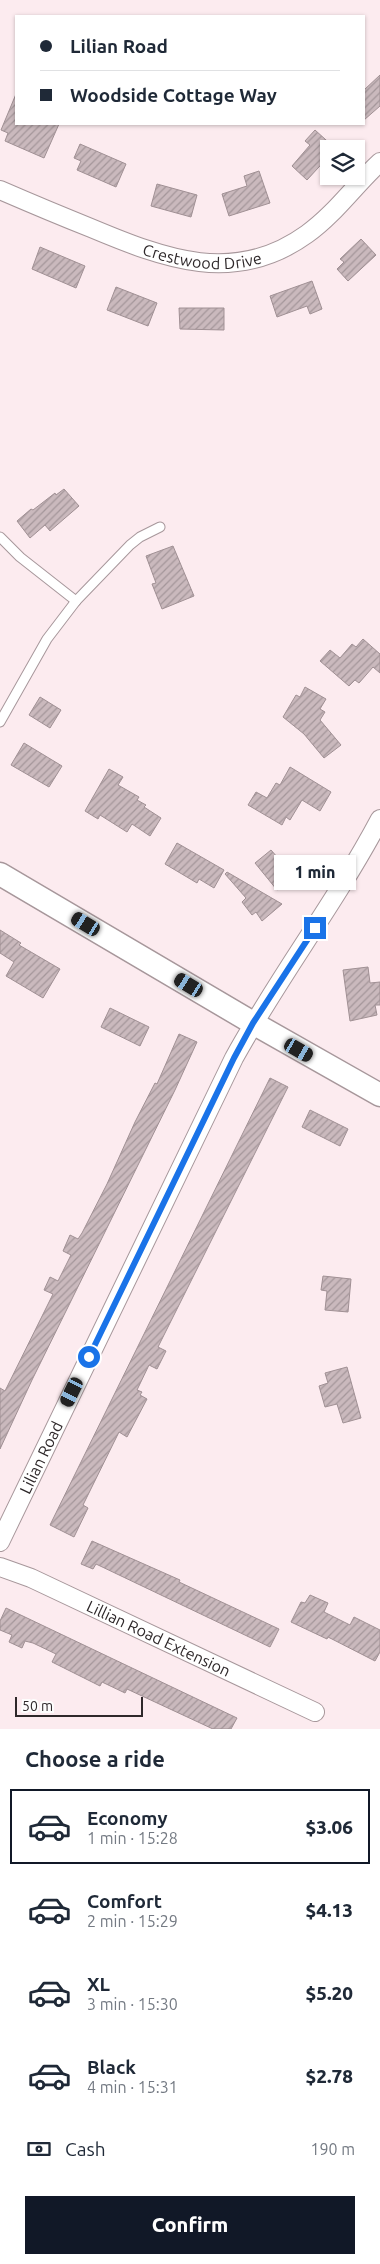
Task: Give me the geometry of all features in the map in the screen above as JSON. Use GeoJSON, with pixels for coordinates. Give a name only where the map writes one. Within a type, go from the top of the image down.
{"type":"FeatureCollection","features":[{"type":"Feature","properties":{"kind":"street","name":"Crestwood Drive"},"geometry":{"type":"LineString","coordinates":[[0,190],[127,244],[165,257],[200,262],[239,262],[276,252],[308,234],[337,208],[380,162]]}},
{"type":"Feature","properties":{"kind":"street","name":"Lilian Road"},"geometry":{"type":"LineString","coordinates":[[0,1542],[253,1023],[346,879],[380,819]]}},
{"type":"Feature","properties":{"kind":"street"},"geometry":{"type":"LineString","coordinates":[[0,874],[253,1023],[380,1095]]}},
{"type":"Feature","properties":{"kind":"street","name":"Lillian Road Extension"},"geometry":{"type":"LineString","coordinates":[[0,1566],[31,1578],[316,1712]]}},
{"type":"Feature","properties":{"kind":"lane"},"geometry":{"type":"LineString","coordinates":[[0,722],[47,639],[76,601],[130,545],[140,537],[160,527]]}},
{"type":"Feature","properties":{"kind":"lane"},"geometry":{"type":"LineString","coordinates":[[0,536],[20,557],[76,601]]}},
{"type":"Feature","properties":{"kind":"building"},"geometry":{"type":"Polygon","coordinates":[[[380,75],[380,106],[365,119],[365,89],[380,75]]]}},
{"type":"Feature","properties":{"kind":"building"},"geometry":{"type":"Polygon","coordinates":[[[15,96],[15,125],[59,125],[44,158],[5,141],[8,133],[1,130],[15,96]]]}},
{"type":"Feature","properties":{"kind":"building"},"geometry":{"type":"Polygon","coordinates":[[[315,130],[326,140],[320,140],[320,166],[307,180],[292,166],[310,145],[305,141],[315,130]]]}},
{"type":"Feature","properties":{"kind":"building"},"geometry":{"type":"Polygon","coordinates":[[[80,144],[126,164],[116,187],[77,170],[81,161],[74,158],[80,144]]]}},
{"type":"Feature","properties":{"kind":"building"},"geometry":{"type":"Polygon","coordinates":[[[259,171],[270,203],[229,216],[222,194],[247,186],[244,176],[259,171]]]}},
{"type":"Feature","properties":{"kind":"building"},"geometry":{"type":"Polygon","coordinates":[[[157,184],[197,195],[191,217],[151,206],[157,184]]]}},
{"type":"Feature","properties":{"kind":"building"},"geometry":{"type":"Polygon","coordinates":[[[361,239],[376,255],[348,281],[337,269],[344,262],[340,259],[361,239]]]}},
{"type":"Feature","properties":{"kind":"building"},"geometry":{"type":"Polygon","coordinates":[[[40,247],[85,266],[76,288],[32,269],[40,247]]]}},
{"type":"Feature","properties":{"kind":"building"},"geometry":{"type":"Polygon","coordinates":[[[312,281],[322,309],[310,314],[307,306],[277,317],[270,296],[312,281]]]}},
{"type":"Feature","properties":{"kind":"building"},"geometry":{"type":"Polygon","coordinates":[[[116,287],[157,303],[148,326],[107,310],[116,287]]]}},
{"type":"Feature","properties":{"kind":"building"},"geometry":{"type":"Polygon","coordinates":[[[179,308],[224,308],[224,330],[180,329],[179,308]]]}},
{"type":"Feature","properties":{"kind":"building"},"geometry":{"type":"Polygon","coordinates":[[[64,489],[79,506],[50,531],[45,525],[30,538],[17,521],[31,509],[33,510],[55,493],[56,495],[64,489]]]}},
{"type":"Feature","properties":{"kind":"building"},"geometry":{"type":"Polygon","coordinates":[[[173,546],[194,596],[162,609],[152,584],[156,583],[146,556],[173,546]]]}},
{"type":"Feature","properties":{"kind":"building"},"geometry":{"type":"Polygon","coordinates":[[[363,639],[380,654],[380,673],[373,667],[359,683],[355,680],[349,686],[320,661],[330,650],[340,658],[352,644],[356,647],[363,639]]]}},
{"type":"Feature","properties":{"kind":"building"},"geometry":{"type":"Polygon","coordinates":[[[305,687],[326,699],[320,709],[325,712],[320,720],[341,745],[324,758],[304,734],[283,717],[296,695],[300,697],[305,687]]]}},
{"type":"Feature","properties":{"kind":"building"},"geometry":{"type":"Polygon","coordinates":[[[40,697],[61,710],[50,728],[29,715],[40,697]]]}},
{"type":"Feature","properties":{"kind":"building"},"geometry":{"type":"Polygon","coordinates":[[[24,743],[62,766],[49,787],[11,765],[24,743]]]}},
{"type":"Feature","properties":{"kind":"building"},"geometry":{"type":"Polygon","coordinates":[[[290,767],[331,792],[320,811],[302,800],[290,820],[286,817],[282,825],[248,805],[256,792],[267,798],[276,783],[280,785],[290,767]]]}},
{"type":"Feature","properties":{"kind":"building"},"geometry":{"type":"Polygon","coordinates":[[[109,769],[123,777],[118,785],[139,797],[137,800],[146,805],[144,807],[161,818],[150,836],[132,824],[127,832],[100,815],[98,819],[85,811],[109,769]]]}},
{"type":"Feature","properties":{"kind":"building"},"geometry":{"type":"Polygon","coordinates":[[[177,843],[224,870],[214,888],[199,879],[197,883],[165,864],[177,843]]]}},
{"type":"Feature","properties":{"kind":"building"},"geometry":{"type":"Polygon","coordinates":[[[271,850],[285,866],[282,868],[292,878],[277,890],[255,863],[271,850]]]}},
{"type":"Feature","properties":{"kind":"building"},"geometry":{"type":"Polygon","coordinates":[[[227,872],[282,904],[262,921],[256,912],[252,915],[242,902],[246,898],[225,874],[227,872]]]}},
{"type":"Feature","properties":{"kind":"building"},"geometry":{"type":"Polygon","coordinates":[[[0,930],[21,943],[19,945],[60,969],[43,998],[6,976],[14,962],[0,953],[0,930]]]}},
{"type":"Feature","properties":{"kind":"building"},"geometry":{"type":"Polygon","coordinates":[[[368,967],[370,983],[380,982],[380,1005],[375,1005],[377,1015],[350,1021],[343,970],[368,967]]]}},
{"type":"Feature","properties":{"kind":"building"},"geometry":{"type":"Polygon","coordinates":[[[110,1008],[149,1027],[140,1046],[101,1027],[110,1008]]]}},
{"type":"Feature","properties":{"kind":"building"},"geometry":{"type":"Polygon","coordinates":[[[179,1034],[197,1042],[0,1449],[0,1388],[5,1391],[53,1294],[44,1290],[50,1277],[58,1281],[71,1255],[63,1251],[70,1235],[78,1239],[82,1233],[135,1122],[155,1083],[157,1084],[179,1034]]]}},
{"type":"Feature","properties":{"kind":"building"},"geometry":{"type":"Polygon","coordinates":[[[270,1078],[288,1087],[158,1347],[166,1351],[157,1369],[149,1365],[137,1390],[142,1392],[140,1395],[147,1399],[127,1437],[119,1432],[83,1505],[88,1508],[74,1537],[50,1525],[270,1078]]]}},
{"type":"Feature","properties":{"kind":"building"},"geometry":{"type":"Polygon","coordinates":[[[310,1110],[348,1129],[340,1146],[302,1127],[310,1110]]]}},
{"type":"Feature","properties":{"kind":"building"},"geometry":{"type":"Polygon","coordinates":[[[323,1276],[351,1279],[348,1312],[325,1310],[327,1291],[321,1290],[323,1276]]]}},
{"type":"Feature","properties":{"kind":"building"},"geometry":{"type":"Polygon","coordinates":[[[347,1367],[361,1418],[343,1423],[337,1404],[325,1407],[319,1386],[328,1383],[325,1373],[347,1367]]]}},
{"type":"Feature","properties":{"kind":"building"},"geometry":{"type":"Polygon","coordinates":[[[92,1541],[180,1580],[179,1582],[279,1629],[270,1647],[96,1564],[93,1569],[81,1564],[92,1541]]]}},
{"type":"Feature","properties":{"kind":"building"},"geometry":{"type":"Polygon","coordinates":[[[310,1595],[328,1603],[324,1612],[350,1625],[354,1617],[380,1630],[380,1652],[375,1661],[328,1637],[327,1639],[291,1622],[301,1602],[305,1603],[310,1595]]]}},
{"type":"Feature","properties":{"kind":"building"},"geometry":{"type":"Polygon","coordinates":[[[6,1608],[237,1718],[231,1729],[213,1729],[127,1689],[125,1693],[102,1682],[100,1686],[52,1662],[56,1654],[33,1643],[25,1641],[22,1648],[9,1642],[12,1635],[0,1630],[0,1621],[6,1608]]]}},
{"type":"Feature","properties":{"kind":"route"},"geometry":{"type":"LineString","coordinates":[[89,1357],[234,1058],[253,1023],[315,928]]}}]}
